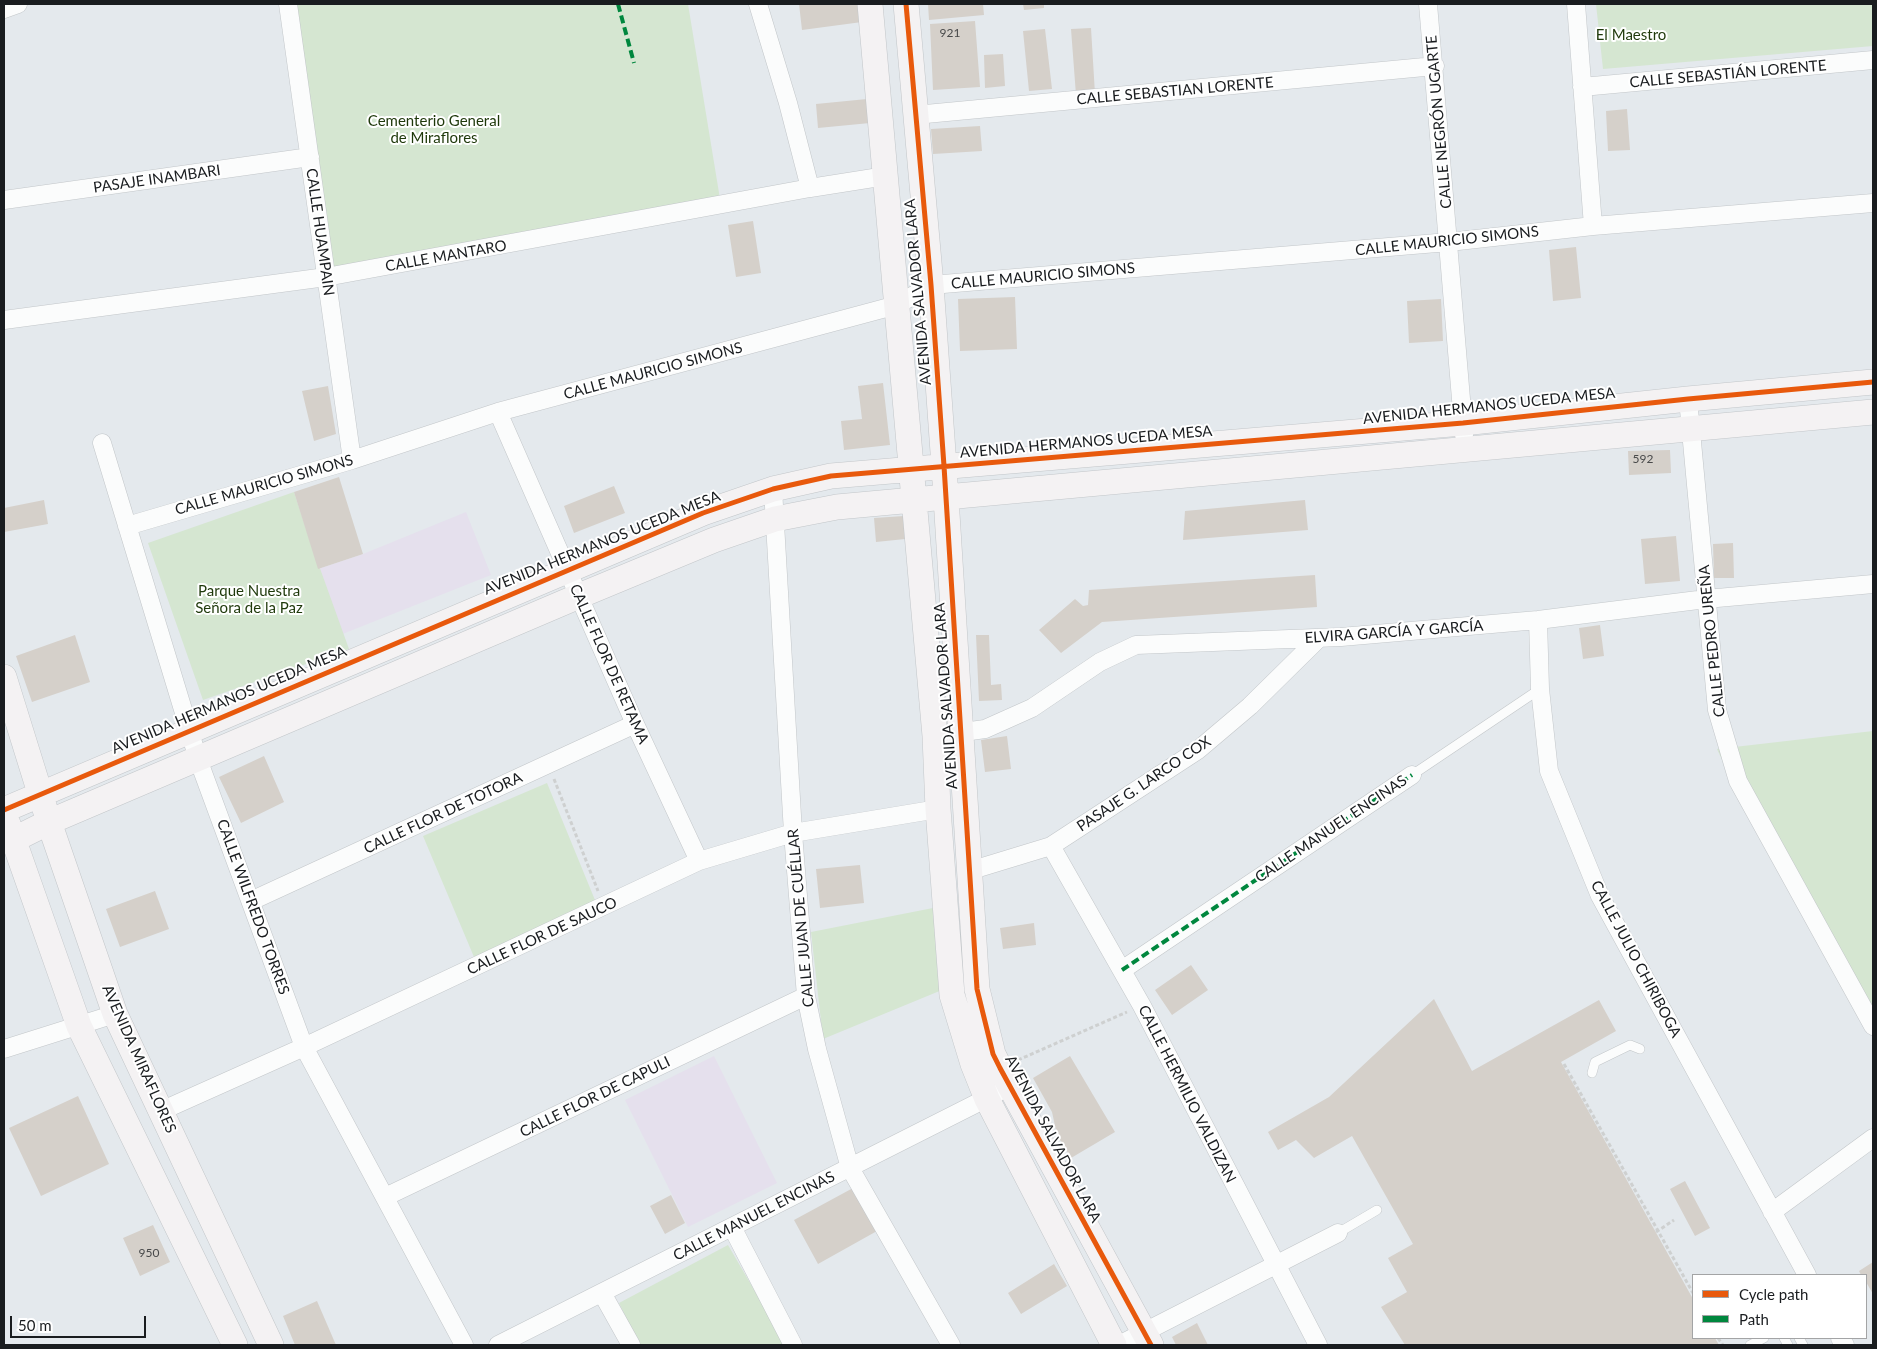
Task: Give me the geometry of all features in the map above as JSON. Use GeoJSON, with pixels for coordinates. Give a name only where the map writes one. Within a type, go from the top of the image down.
{"type":"FeatureCollection","features":[{"type":"Feature","properties":{"kind":"street"},"geometry":{"type":"LineString","coordinates":[[4,9],[18,4]]}},
{"type":"Feature","properties":{"kind":"street","name":"CALLE HUAMPAIN"},"geometry":{"type":"LineString","coordinates":[[288,4],[352,460]]}},
{"type":"Feature","properties":{"kind":"street"},"geometry":{"type":"LineString","coordinates":[[758,4],[788,103],[810,188]]}},
{"type":"Feature","properties":{"kind":"street","name":"AVENIDA SALVADOR LARA"},"geometry":{"type":"LineString","coordinates":[[870,4],[935,736],[938,809],[952,995],[972,1064],[987,1099],[1114,1345]]}},
{"type":"Feature","properties":{"kind":"street","name":"AVENIDA SALVADOR LARA"},"geometry":{"type":"LineString","coordinates":[[906,4],[931,285],[977,989],[993,1054],[1004,1078],[1148,1339]]}},
{"type":"Feature","properties":{"kind":"street","name":"CALLE NEGRÓN UGARTE"},"geometry":{"type":"LineString","coordinates":[[1428,4],[1435,66],[1466,450]]}},
{"type":"Feature","properties":{"kind":"street"},"geometry":{"type":"LineString","coordinates":[[1576,4],[1593,226]]}},
{"type":"Feature","properties":{"kind":"street","name":"CALLE SEBASTIÁN LORENTE"},"geometry":{"type":"LineString","coordinates":[[1582,87],[1873,60]]}},
{"type":"Feature","properties":{"kind":"street","name":"CALLE SEBASTIAN LORENTE"},"geometry":{"type":"LineString","coordinates":[[915,115],[1435,66]]}},
{"type":"Feature","properties":{"kind":"street","name":"PASAJE INAMBARI"},"geometry":{"type":"LineString","coordinates":[[4,200],[310,157]]}},
{"type":"Feature","properties":{"kind":"street","name":"CALLE MANTARO"},"geometry":{"type":"LineString","coordinates":[[4,320],[326,277],[810,188],[886,176]]}},
{"type":"Feature","properties":{"kind":"street","name":"CALLE MAURICIO SIMONS"},"geometry":{"type":"LineString","coordinates":[[127,526],[352,460],[498,412],[898,305],[931,285],[1449,242],[1593,226],[1873,203]]}},
{"type":"Feature","properties":{"kind":"street","name":"AVENIDA HERMANOS UCEDA MESA"},"geometry":{"type":"LineString","coordinates":[[4,811],[190,730],[703,513],[773,489],[832,476],[1463,422],[1873,382]]}},
{"type":"Feature","properties":{"kind":"street","name":"CALLE PEDRO UREÑA"},"geometry":{"type":"LineString","coordinates":[[1688,399],[1717,710],[1738,781],[1873,1026]]}},
{"type":"Feature","properties":{"kind":"street","name":"CALLE FLOR DE RETAMA"},"geometry":{"type":"LineString","coordinates":[[498,412],[635,724],[699,861]]}},
{"type":"Feature","properties":{"kind":"street"},"geometry":{"type":"LineString","coordinates":[[13,840],[49,822],[579,596],[714,540],[775,520],[837,507],[1873,412]]}},
{"type":"Feature","properties":{"kind":"street","name":"CALLE WILFREDO TORRES"},"geometry":{"type":"LineString","coordinates":[[102,443],[198,760],[304,1047],[464,1345]]}},
{"type":"Feature","properties":{"kind":"street"},"geometry":{"type":"LineString","coordinates":[[1161,448],[1164,478]]}},
{"type":"Feature","properties":{"kind":"street","name":"CALLE JUAN DE CUÉLLAR"},"geometry":{"type":"LineString","coordinates":[[773,489],[793,833],[806,996],[817,1049],[850,1168],[951,1345]]}},
{"type":"Feature","properties":{"kind":"street","name":"ELVIRA GARCÍA Y GARCÍA"},"geometry":{"type":"LineString","coordinates":[[935,736],[985,729],[1032,708],[1100,662],[1136,645],[1318,639],[1538,620],[1706,599],[1873,584]]}},
{"type":"Feature","properties":{"kind":"street","name":"CALLE JULIO CHIRIBOGA"},"geometry":{"type":"LineString","coordinates":[[1538,620],[1540,689],[1549,771],[1600,896],[1806,1274]]}},
{"type":"Feature","properties":{"kind":"street","name":"PASAJE G. LARCO COX"},"geometry":{"type":"LineString","coordinates":[[969,870],[1051,846],[1198,750],[1250,706],[1318,639]]}},
{"type":"Feature","properties":{"kind":"street","name":"AVENIDA MIRAFLORES"},"geometry":{"type":"LineString","coordinates":[[4,677],[49,822],[115,1014],[271,1345]]}},
{"type":"Feature","properties":{"kind":"street","name":"CALLE FLOR DE TOTORA"},"geometry":{"type":"LineString","coordinates":[[251,901],[635,724]]}},
{"type":"Feature","properties":{"kind":"street","name":"CALLE MANUEL ENCINAS"},"geometry":{"type":"LineString","coordinates":[[1122,970],[1412,775]]}},
{"type":"Feature","properties":{"kind":"street","name":"CALLE FLOR DE SAUCO"},"geometry":{"type":"LineString","coordinates":[[161,1111],[304,1047],[699,861],[793,833],[938,809]]}},
{"type":"Feature","properties":{"kind":"street"},"geometry":{"type":"LineString","coordinates":[[4,811],[79,1026],[235,1345]]}},
{"type":"Feature","properties":{"kind":"street","name":"CALLE HERMILIO VALDIZAN"},"geometry":{"type":"LineString","coordinates":[[1051,846],[1142,1006],[1275,1266],[1318,1345]]}},
{"type":"Feature","properties":{"kind":"street","name":"CALLE FLOR DE CAPULI"},"geometry":{"type":"LineString","coordinates":[[385,1197],[806,996]]}},
{"type":"Feature","properties":{"kind":"street"},"geometry":{"type":"LineString","coordinates":[[4,1048],[115,1014]]}},
{"type":"Feature","properties":{"kind":"street","name":"CALLE MANUEL ENCINAS"},"geometry":{"type":"LineString","coordinates":[[498,1345],[987,1099],[1004,1078]]}},
{"type":"Feature","properties":{"kind":"street"},"geometry":{"type":"LineString","coordinates":[[1772,1212],[1873,1138]]}},
{"type":"Feature","properties":{"kind":"street"},"geometry":{"type":"LineString","coordinates":[[732,1227],[793,1345]]}},
{"type":"Feature","properties":{"kind":"street"},"geometry":{"type":"LineString","coordinates":[[1119,1345],[1148,1339],[1275,1266],[1338,1233]]}},
{"type":"Feature","properties":{"kind":"street"},"geometry":{"type":"LineString","coordinates":[[602,1293],[631,1345]]}},
{"type":"Feature","properties":{"kind":"lane","name":"CALLE MANUEL ENCINAS"},"geometry":{"type":"LineString","coordinates":[[1412,775],[1540,689]]}},
{"type":"Feature","properties":{"kind":"lane"},"geometry":{"type":"LineString","coordinates":[[1592,1073],[1595,1062],[1604,1057],[1630,1045],[1640,1049]]}},
{"type":"Feature","properties":{"kind":"lane"},"geometry":{"type":"LineString","coordinates":[[1338,1233],[1376,1210]]}},
{"type":"Feature","properties":{"kind":"lane"},"geometry":{"type":"LineString","coordinates":[[1750,1345],[1762,1339]]}},
{"type":"Feature","properties":{"kind":"path"},"geometry":{"type":"LineString","coordinates":[[548,764],[604,907]]}},
{"type":"Feature","properties":{"kind":"path"},"geometry":{"type":"LineString","coordinates":[[1004,1078],[1142,1006]]}},
{"type":"Feature","properties":{"kind":"path"},"geometry":{"type":"LineString","coordinates":[[1564,1064],[1692,1291]]}},
{"type":"Feature","properties":{"kind":"path"},"geometry":{"type":"LineString","coordinates":[[1657,1231],[1674,1220]]}},
{"type":"Feature","properties":{"kind":"shaded area"},"geometry":{"type":"Polygon","coordinates":[[[466,512],[491,575],[340,635],[318,569],[363,554],[466,512]]]}},
{"type":"Feature","properties":{"kind":"shaded area"},"geometry":{"type":"Polygon","coordinates":[[[714,1056],[777,1183],[688,1227],[625,1100],[714,1056]]]}},
{"type":"Feature","properties":{"kind":"green space","name":"Cementerio General de Miraflores"},"geometry":{"type":"Polygon","coordinates":[[[288,4],[688,4],[721,205],[326,277],[288,4]]]}},
{"type":"Feature","properties":{"kind":"green space","name":"El Maestro"},"geometry":{"type":"Polygon","coordinates":[[[1596,4],[1873,4],[1873,46],[1603,69],[1596,4]]]}},
{"type":"Feature","properties":{"kind":"green space","name":"Parque Nuestra Señora de la Paz"},"geometry":{"type":"Polygon","coordinates":[[[294,492],[349,649],[203,700],[148,543],[294,492]]]}},
{"type":"Feature","properties":{"kind":"green space"},"geometry":{"type":"Polygon","coordinates":[[[1873,731],[1873,1024],[1743,805],[1717,749],[1873,731]]]}},
{"type":"Feature","properties":{"kind":"green space"},"geometry":{"type":"Polygon","coordinates":[[[547,783],[597,905],[474,957],[423,836],[547,783]]]}},
{"type":"Feature","properties":{"kind":"green space"},"geometry":{"type":"Polygon","coordinates":[[[933,908],[942,990],[823,1039],[811,932],[933,908]]]}},
{"type":"Feature","properties":{"kind":"green space"},"geometry":{"type":"Polygon","coordinates":[[[728,1245],[785,1343],[782,1345],[639,1345],[619,1303],[728,1245]]]}},
{"type":"Feature","properties":{"kind":"building"},"geometry":{"type":"Polygon","coordinates":[[[799,4],[860,4],[862,22],[802,30],[799,4]]]}},
{"type":"Feature","properties":{"kind":"building"},"geometry":{"type":"Polygon","coordinates":[[[928,4],[983,4],[984,15],[929,20],[928,4]]]}},
{"type":"Feature","properties":{"kind":"building"},"geometry":{"type":"Polygon","coordinates":[[[1023,4],[1044,4],[1044,8],[1024,10],[1023,4]]]}},
{"type":"Feature","properties":{"kind":"building"},"geometry":{"type":"Polygon","coordinates":[[[975,21],[980,87],[933,90],[930,24],[975,21]]]}},
{"type":"Feature","properties":{"kind":"building"},"geometry":{"type":"Polygon","coordinates":[[[1091,28],[1095,94],[1076,95],[1071,29],[1091,28]]]}},
{"type":"Feature","properties":{"kind":"building"},"geometry":{"type":"Polygon","coordinates":[[[1045,29],[1052,89],[1029,91],[1023,31],[1045,29]]]}},
{"type":"Feature","properties":{"kind":"building"},"geometry":{"type":"Polygon","coordinates":[[[1003,54],[1005,86],[985,88],[984,55],[1003,54]]]}},
{"type":"Feature","properties":{"kind":"building"},"geometry":{"type":"Polygon","coordinates":[[[867,99],[870,123],[818,128],[816,104],[867,99]]]}},
{"type":"Feature","properties":{"kind":"building"},"geometry":{"type":"Polygon","coordinates":[[[1627,109],[1630,150],[1608,151],[1606,111],[1627,109]]]}},
{"type":"Feature","properties":{"kind":"building"},"geometry":{"type":"Polygon","coordinates":[[[980,126],[982,151],[933,154],[931,129],[980,126]]]}},
{"type":"Feature","properties":{"kind":"building"},"geometry":{"type":"Polygon","coordinates":[[[753,221],[761,273],[736,277],[728,225],[753,221]]]}},
{"type":"Feature","properties":{"kind":"building"},"geometry":{"type":"Polygon","coordinates":[[[1576,247],[1581,298],[1553,301],[1549,250],[1576,247]]]}},
{"type":"Feature","properties":{"kind":"building"},"geometry":{"type":"Polygon","coordinates":[[[1015,297],[1017,349],[960,351],[958,299],[1015,297]]]}},
{"type":"Feature","properties":{"kind":"building"},"geometry":{"type":"Polygon","coordinates":[[[1441,299],[1443,341],[1409,343],[1407,301],[1441,299]]]}},
{"type":"Feature","properties":{"kind":"building"},"geometry":{"type":"Polygon","coordinates":[[[883,383],[890,445],[844,450],[841,421],[862,419],[858,386],[883,383]]]}},
{"type":"Feature","properties":{"kind":"building"},"geometry":{"type":"Polygon","coordinates":[[[328,386],[336,434],[314,441],[302,391],[328,386]]]}},
{"type":"Feature","properties":{"kind":"building"},"geometry":{"type":"Polygon","coordinates":[[[1670,450],[1671,473],[1629,475],[1628,451],[1670,450]]]}},
{"type":"Feature","properties":{"kind":"building"},"geometry":{"type":"Polygon","coordinates":[[[339,477],[363,554],[318,569],[294,492],[339,477]]]}},
{"type":"Feature","properties":{"kind":"building"},"geometry":{"type":"Polygon","coordinates":[[[614,486],[625,513],[574,533],[564,506],[614,486]]]}},
{"type":"Feature","properties":{"kind":"building"},"geometry":{"type":"Polygon","coordinates":[[[44,500],[48,524],[4,532],[4,508],[44,500]]]}},
{"type":"Feature","properties":{"kind":"building"},"geometry":{"type":"Polygon","coordinates":[[[1305,500],[1308,530],[1183,540],[1185,511],[1305,500]]]}},
{"type":"Feature","properties":{"kind":"building"},"geometry":{"type":"Polygon","coordinates":[[[904,516],[905,539],[876,542],[874,518],[904,516]]]}},
{"type":"Feature","properties":{"kind":"building"},"geometry":{"type":"Polygon","coordinates":[[[1676,536],[1680,581],[1645,584],[1641,539],[1676,536]]]}},
{"type":"Feature","properties":{"kind":"building"},"geometry":{"type":"Polygon","coordinates":[[[1733,543],[1734,578],[1714,578],[1713,544],[1733,543]]]}},
{"type":"Feature","properties":{"kind":"building"},"geometry":{"type":"Polygon","coordinates":[[[1315,575],[1317,607],[1102,622],[1061,653],[1039,630],[1075,599],[1083,606],[1088,605],[1089,590],[1315,575]]]}},
{"type":"Feature","properties":{"kind":"building"},"geometry":{"type":"Polygon","coordinates":[[[1600,625],[1604,656],[1583,659],[1579,628],[1600,625]]]}},
{"type":"Feature","properties":{"kind":"building"},"geometry":{"type":"Polygon","coordinates":[[[75,635],[90,682],[32,702],[16,656],[75,635]]]}},
{"type":"Feature","properties":{"kind":"building"},"geometry":{"type":"Polygon","coordinates":[[[976,635],[989,635],[991,685],[1001,684],[1002,700],[979,701],[976,635]]]}},
{"type":"Feature","properties":{"kind":"building"},"geometry":{"type":"Polygon","coordinates":[[[1007,736],[1011,769],[985,772],[981,740],[1007,736]]]}},
{"type":"Feature","properties":{"kind":"building"},"geometry":{"type":"Polygon","coordinates":[[[264,756],[284,802],[241,823],[219,777],[264,756]]]}},
{"type":"Feature","properties":{"kind":"building"},"geometry":{"type":"Polygon","coordinates":[[[860,865],[864,903],[820,908],[816,869],[860,865]]]}},
{"type":"Feature","properties":{"kind":"building"},"geometry":{"type":"Polygon","coordinates":[[[155,891],[169,929],[120,947],[106,909],[155,891]]]}},
{"type":"Feature","properties":{"kind":"building"},"geometry":{"type":"Polygon","coordinates":[[[1034,923],[1036,945],[1003,949],[1000,928],[1034,923]]]}},
{"type":"Feature","properties":{"kind":"building"},"geometry":{"type":"Polygon","coordinates":[[[1191,965],[1208,990],[1172,1015],[1155,990],[1191,965]]]}},
{"type":"Feature","properties":{"kind":"building"},"geometry":{"type":"Polygon","coordinates":[[[1434,999],[1472,1071],[1599,1000],[1616,1031],[1561,1062],[1692,1297],[1692,1339],[1716,1339],[1719,1345],[1405,1345],[1381,1307],[1407,1292],[1388,1258],[1413,1244],[1352,1136],[1314,1158],[1296,1140],[1278,1150],[1268,1132],[1329,1097],[1434,999]]]}},
{"type":"Feature","properties":{"kind":"building"},"geometry":{"type":"Polygon","coordinates":[[[1070,1056],[1115,1132],[1071,1158],[1057,1135],[1052,1112],[1033,1078],[1070,1056]]]}},
{"type":"Feature","properties":{"kind":"building"},"geometry":{"type":"Polygon","coordinates":[[[78,1096],[109,1164],[41,1196],[9,1128],[78,1096]]]}},
{"type":"Feature","properties":{"kind":"building"},"geometry":{"type":"Polygon","coordinates":[[[1685,1181],[1710,1228],[1695,1236],[1670,1189],[1685,1181]]]}},
{"type":"Feature","properties":{"kind":"building"},"geometry":{"type":"Polygon","coordinates":[[[853,1188],[877,1231],[818,1264],[794,1220],[853,1188]]]}},
{"type":"Feature","properties":{"kind":"building"},"geometry":{"type":"Polygon","coordinates":[[[671,1195],[685,1223],[665,1234],[650,1206],[671,1195]]]}},
{"type":"Feature","properties":{"kind":"building"},"geometry":{"type":"Polygon","coordinates":[[[153,1225],[170,1262],[140,1276],[123,1238],[153,1225]]]}},
{"type":"Feature","properties":{"kind":"building"},"geometry":{"type":"Polygon","coordinates":[[[1873,1262],[1873,1294],[1867,1284],[1867,1274],[1860,1274],[1859,1271],[1873,1262]]]}},
{"type":"Feature","properties":{"kind":"building"},"geometry":{"type":"Polygon","coordinates":[[[1054,1264],[1067,1286],[1021,1314],[1008,1293],[1054,1264]]]}},
{"type":"Feature","properties":{"kind":"building"},"geometry":{"type":"Polygon","coordinates":[[[317,1301],[336,1345],[295,1345],[283,1316],[317,1301]]]}},
{"type":"Feature","properties":{"kind":"building"},"geometry":{"type":"Polygon","coordinates":[[[1197,1323],[1208,1345],[1176,1345],[1172,1337],[1197,1323]]]}},
{"type":"Feature","properties":{"kind":"marked path"},"geometry":{"type":"LineString","coordinates":[[618,4],[634,63]]}},
{"type":"Feature","properties":{"kind":"marked path"},"geometry":{"type":"LineString","coordinates":[[1122,970],[1412,775]]}},
{"type":"Feature","properties":{"kind":"cycle path"},"geometry":{"type":"LineString","coordinates":[[906,4],[931,285],[977,989],[993,1054],[1151,1345]]}},
{"type":"Feature","properties":{"kind":"cycle path"},"geometry":{"type":"LineString","coordinates":[[4,810],[703,513],[773,489],[831,476],[1463,423],[1873,382]]}}]}
